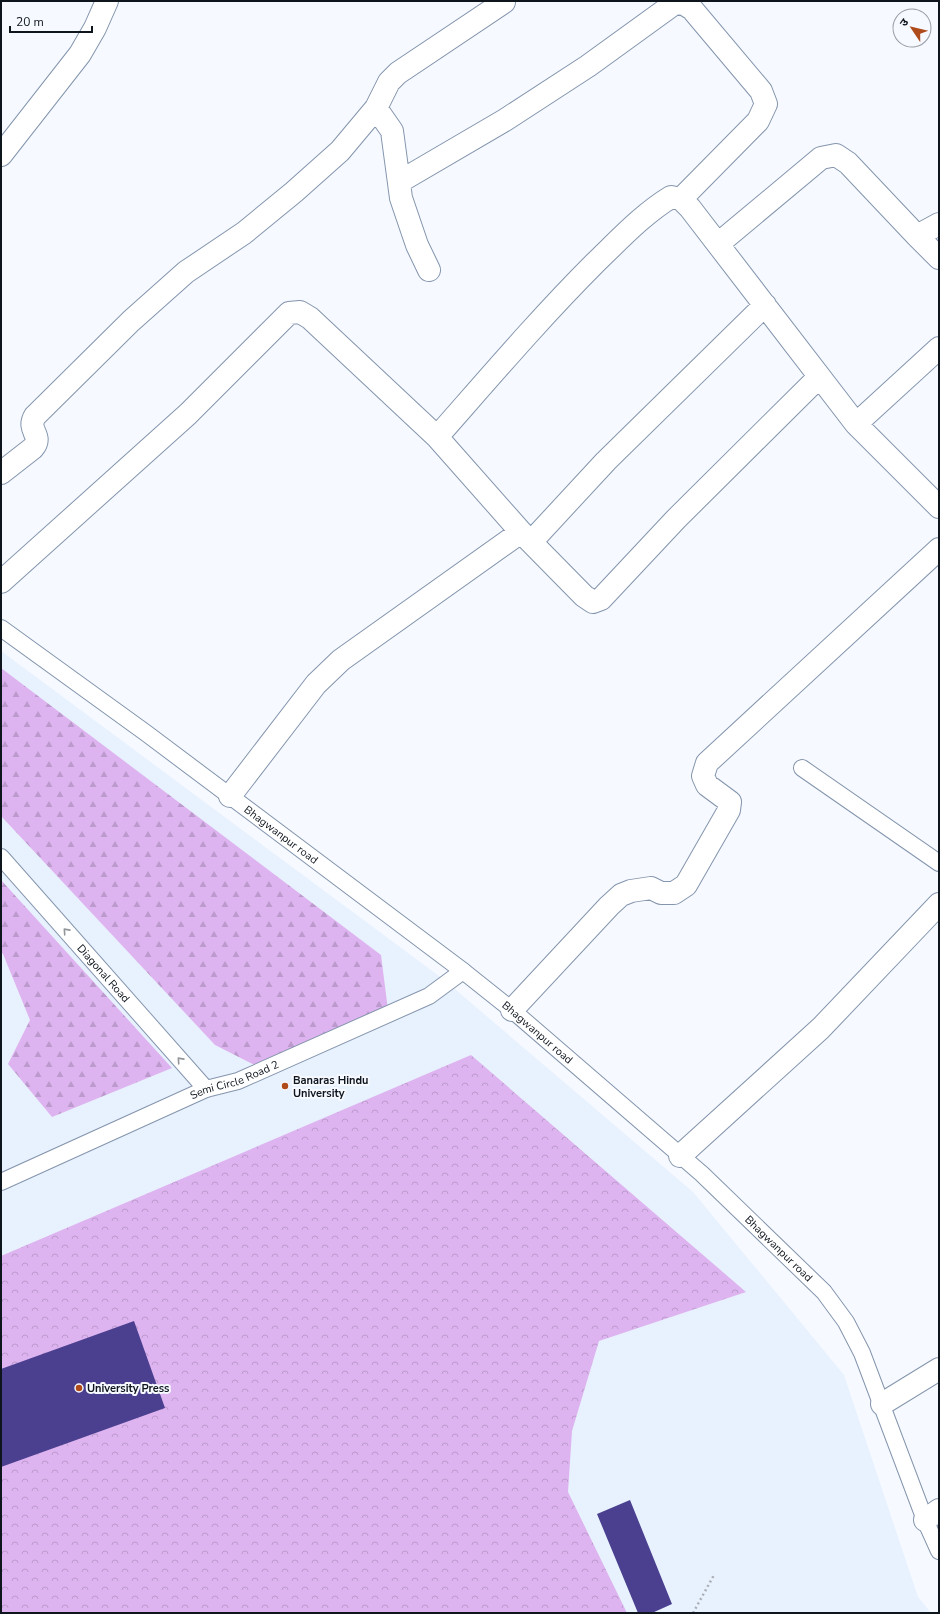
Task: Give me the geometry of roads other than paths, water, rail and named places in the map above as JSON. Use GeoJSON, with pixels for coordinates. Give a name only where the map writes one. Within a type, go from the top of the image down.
{"type":"FeatureCollection","features":[{"type":"Feature","properties":{"kind":"street"},"geometry":{"type":"LineString","coordinates":[[1,155],[80,54],[95,28],[107,1]]}},
{"type":"Feature","properties":{"kind":"street"},"geometry":{"type":"LineString","coordinates":[[1,473],[33,448],[37,443],[38,438],[32,429],[32,422],[35,416],[131,321],[186,272],[244,233],[294,192],[340,151],[376,108],[390,82],[398,73],[504,2]]}},
{"type":"Feature","properties":{"kind":"street"},"geometry":{"type":"LineString","coordinates":[[399,182],[505,120],[582,70],[675,3],[684,4],[692,9],[761,91],[766,104],[758,121],[681,199]]}},
{"type":"Feature","properties":{"kind":"street"},"geometry":{"type":"LineString","coordinates":[[376,108],[392,131],[399,182],[408,221],[429,270]]}},
{"type":"Feature","properties":{"kind":"street"},"geometry":{"type":"LineString","coordinates":[[718,244],[821,158],[836,155],[848,163],[939,258]]}},
{"type":"Feature","properties":{"kind":"street"},"geometry":{"type":"LineString","coordinates":[[437,437],[555,304],[618,240],[659,204],[671,197],[681,199],[690,208],[856,424],[939,507]]}},
{"type":"Feature","properties":{"kind":"street"},"geometry":{"type":"LineString","coordinates":[[917,236],[939,224]]}},
{"type":"Feature","properties":{"kind":"street"},"geometry":{"type":"LineString","coordinates":[[230,796],[316,684],[341,660],[526,537],[606,461],[764,305]]}},
{"type":"Feature","properties":{"kind":"street"},"geometry":{"type":"LineString","coordinates":[[1,582],[188,414],[289,313],[300,312],[310,318],[437,437],[526,537],[584,596],[593,602],[601,598],[676,519],[820,377]]}},
{"type":"Feature","properties":{"kind":"street"},"geometry":{"type":"LineString","coordinates":[[856,424],[939,348]]}},
{"type":"Feature","properties":{"kind":"street"},"geometry":{"type":"LineString","coordinates":[[512,1010],[621,895],[631,891],[651,888],[661,893],[674,893],[686,885],[729,810],[730,802],[707,785],[704,776],[707,763],[939,549]]}},
{"type":"Feature","properties":{"kind":"street"},"geometry":{"type":"LineString","coordinates":[[680,1156],[821,1028],[938,906]]}},
{"type":"Feature","properties":{"kind":"street"},"geometry":{"type":"LineString","coordinates":[[882,1404],[939,1369]]}},
{"type":"Feature","properties":{"kind":"lane","name":"Bhagwanpur road"},"geometry":{"type":"LineString","coordinates":[[1,628],[230,796],[463,971],[512,1010],[702,1174],[824,1292],[846,1322],[862,1353],[882,1404],[932,1515],[939,1551]]}},
{"type":"Feature","properties":{"kind":"lane"},"geometry":{"type":"LineString","coordinates":[[802,768],[939,862]]}},
{"type":"Feature","properties":{"kind":"lane","name":"Diagonal Road"},"geometry":{"type":"LineString","coordinates":[[1,857],[206,1089]]}},
{"type":"Feature","properties":{"kind":"lane","name":"Semi Circle Road 2"},"geometry":{"type":"LineString","coordinates":[[1,1182],[206,1089],[238,1081],[429,996],[463,971]]}},
{"type":"Feature","properties":{"kind":"place","name":"Banaras Hindu University"},"geometry":{"type":"Point","coordinates":[285,1086]}},
{"type":"Feature","properties":{"kind":"place","name":"University Press"},"geometry":{"type":"Point","coordinates":[79,1388]}}]}
